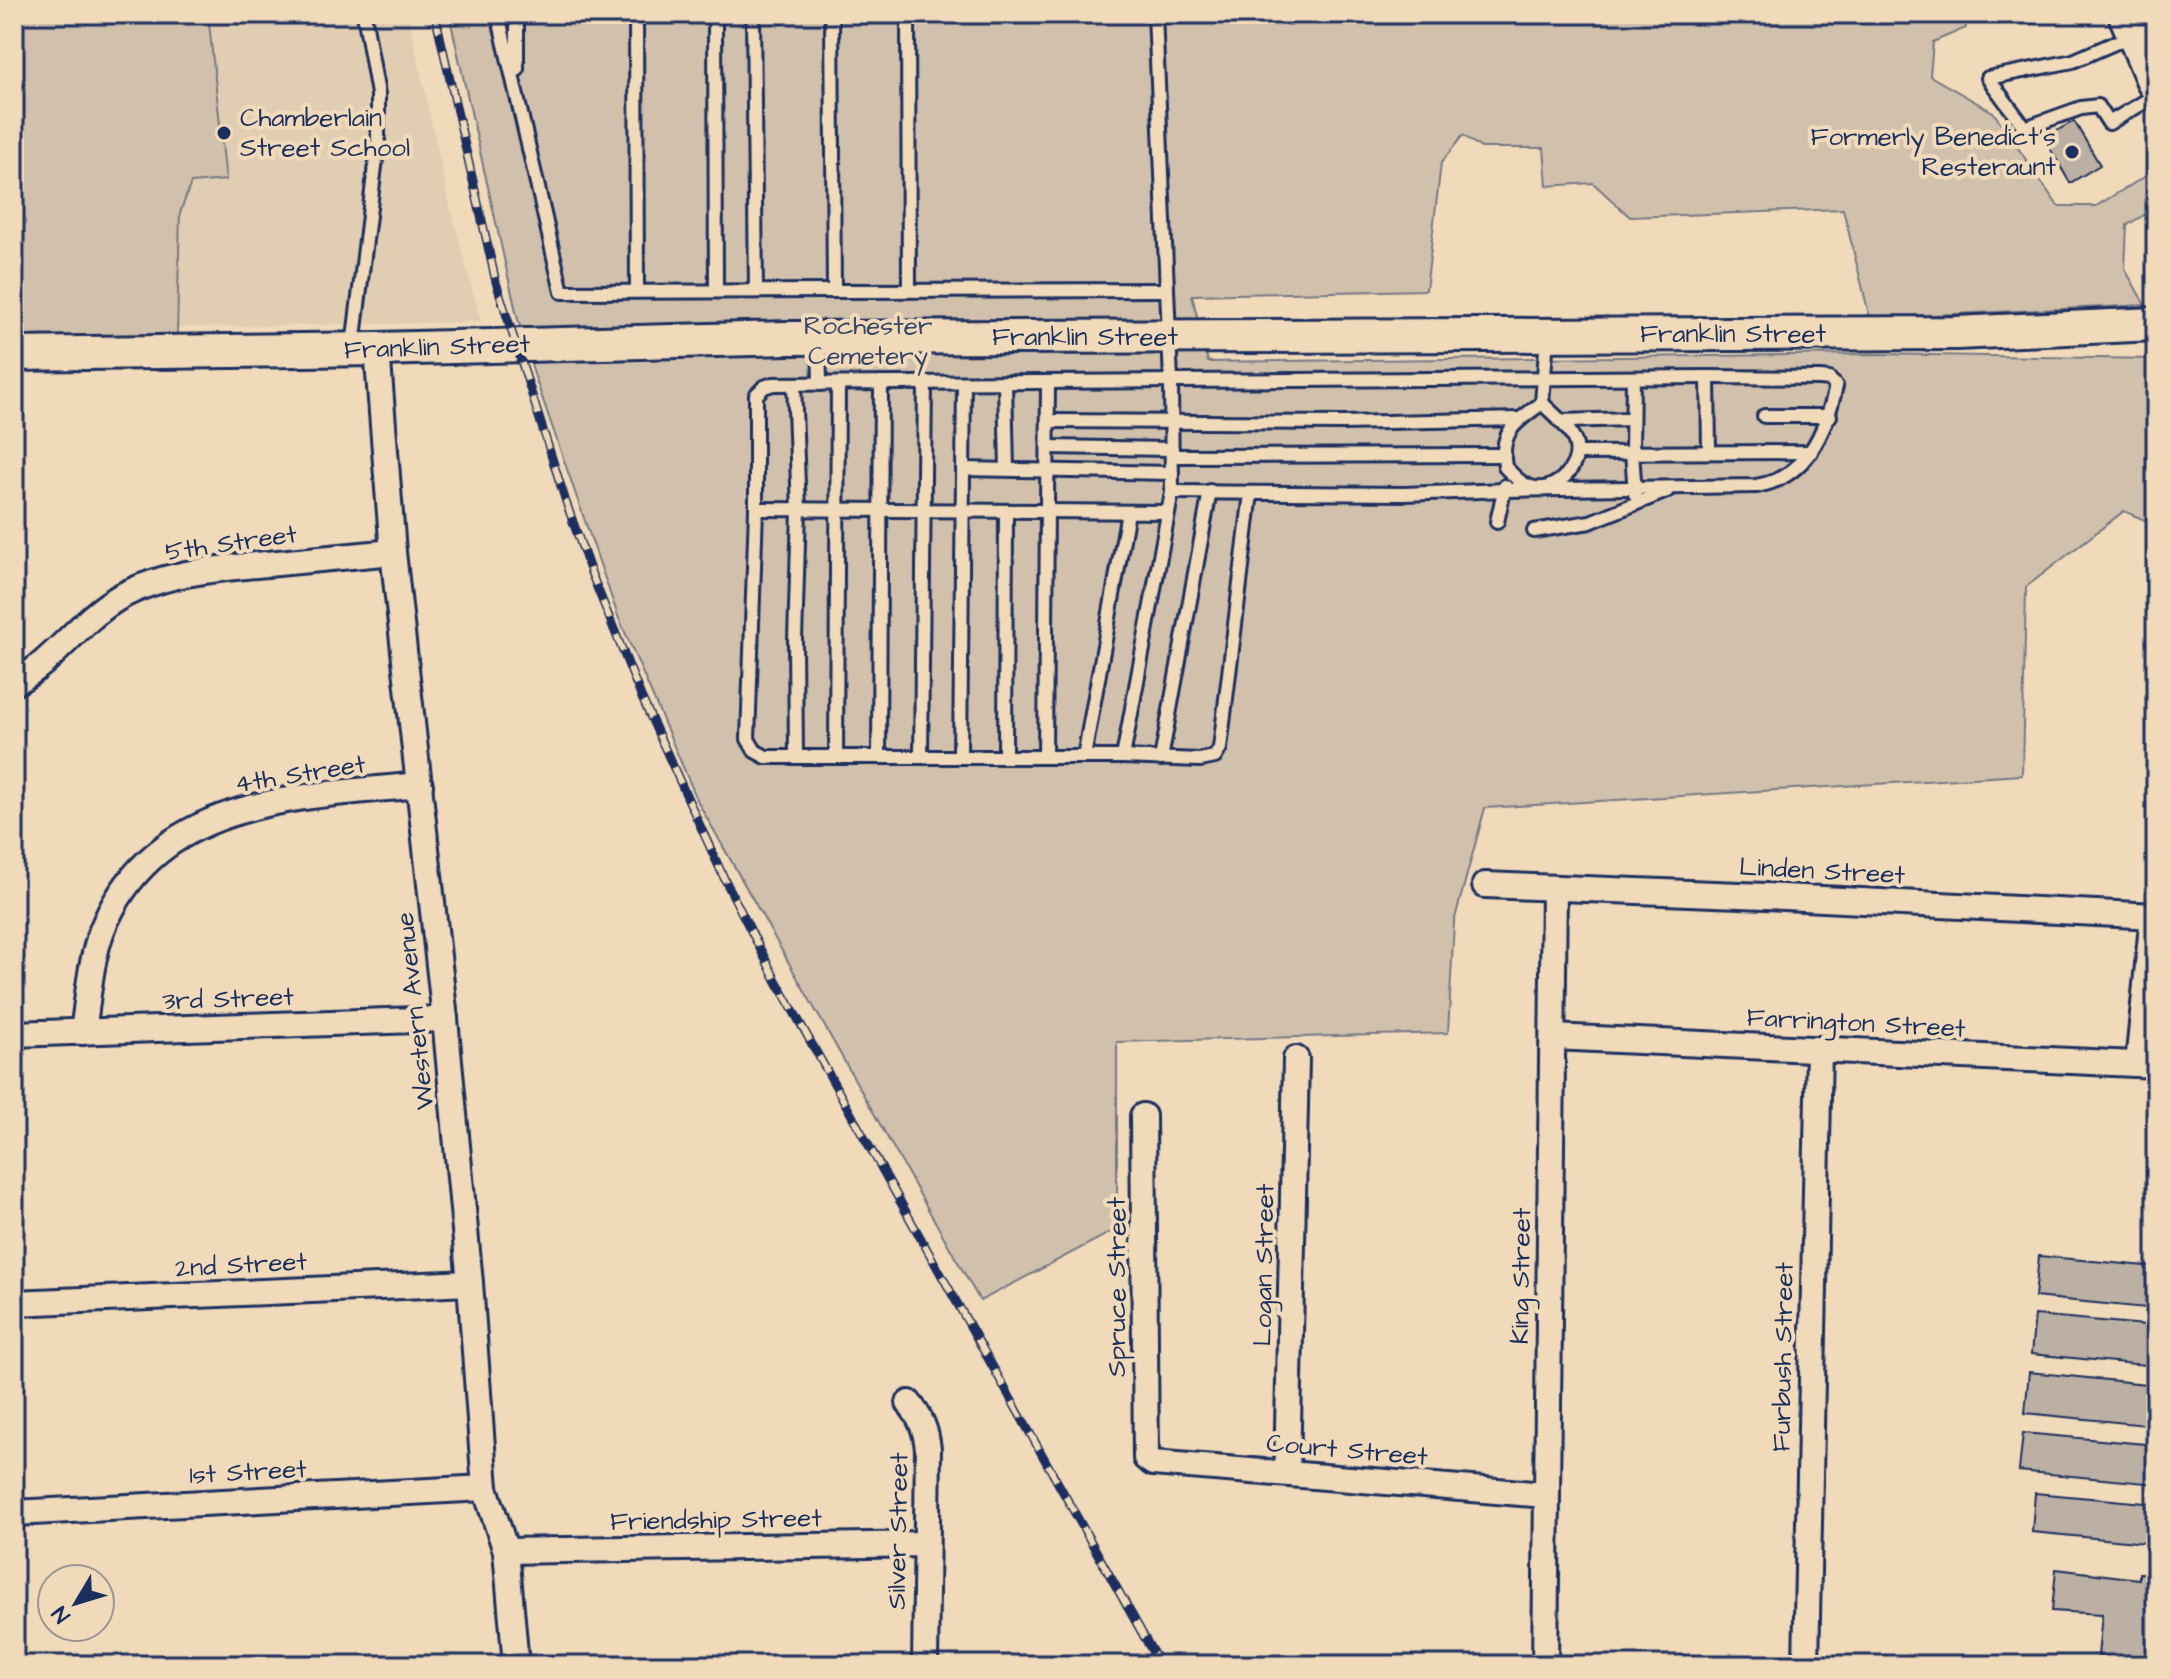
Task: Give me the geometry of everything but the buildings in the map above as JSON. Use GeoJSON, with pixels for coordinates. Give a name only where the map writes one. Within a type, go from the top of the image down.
{"type":"FeatureCollection","features":[{"type":"Feature","properties":{"kind":"main road"},"geometry":{"type":"LineString","coordinates":[[2131,24],[2156,83]]}},
{"type":"Feature","properties":{"kind":"street","name":"Franklin Street"},"geometry":{"type":"LineString","coordinates":[[14,354],[819,338],[1956,333],[2156,324]]}},
{"type":"Feature","properties":{"kind":"street","name":"Western Avenue"},"geometry":{"type":"LineString","coordinates":[[365,349],[393,552],[445,1019],[470,1283],[485,1488],[506,1551],[516,1665]]}},
{"type":"Feature","properties":{"kind":"street","name":"5th Street"},"geometry":{"type":"LineString","coordinates":[[14,683],[45,661],[98,611],[152,583],[222,568],[393,552]]}},
{"type":"Feature","properties":{"kind":"street","name":"4th Street"},"geometry":{"type":"LineString","coordinates":[[83,1032],[95,955],[113,909],[142,869],[177,839],[219,817],[265,803],[313,795],[420,785]]}},
{"type":"Feature","properties":{"kind":"street","name":"Linden Street"},"geometry":{"type":"LineString","coordinates":[[1485,885],[2154,916]]}},
{"type":"Feature","properties":{"kind":"street","name":"King Street"},"geometry":{"type":"LineString","coordinates":[[1545,1665],[1554,888]]}},
{"type":"Feature","properties":{"kind":"street"},"geometry":{"type":"LineString","coordinates":[[2147,1065],[2154,916]]}},
{"type":"Feature","properties":{"kind":"street","name":"3rd Street"},"geometry":{"type":"LineString","coordinates":[[14,1034],[445,1019]]}},
{"type":"Feature","properties":{"kind":"street","name":"Farrington Street"},"geometry":{"type":"LineString","coordinates":[[1553,1037],[2147,1065]]}},
{"type":"Feature","properties":{"kind":"street","name":"Furbush Street"},"geometry":{"type":"LineString","coordinates":[[1806,1665],[1819,1049]]}},
{"type":"Feature","properties":{"kind":"street","name":"Logan Street"},"geometry":{"type":"LineString","coordinates":[[1287,1473],[1296,1059]]}},
{"type":"Feature","properties":{"kind":"street","name":"Spruce Street"},"geometry":{"type":"LineString","coordinates":[[1143,1116],[1146,1458]]}},
{"type":"Feature","properties":{"kind":"street","name":"2nd Street"},"geometry":{"type":"LineString","coordinates":[[14,1303],[470,1283]]}},
{"type":"Feature","properties":{"kind":"street","name":"Silver Street"},"geometry":{"type":"LineString","coordinates":[[909,1403],[920,1418],[926,1434],[925,1665]]}},
{"type":"Feature","properties":{"kind":"street","name":"Court Street"},"geometry":{"type":"LineString","coordinates":[[1146,1458],[1153,1463],[1546,1495]]}},
{"type":"Feature","properties":{"kind":"street","name":"1st Street"},"geometry":{"type":"LineString","coordinates":[[14,1513],[485,1488]]}},
{"type":"Feature","properties":{"kind":"street","name":"Friendship Street"},"geometry":{"type":"LineString","coordinates":[[506,1551],[926,1544]]}},
{"type":"Feature","properties":{"kind":"lane"},"geometry":{"type":"LineString","coordinates":[[364,14],[378,94],[378,142],[365,349]]}},
{"type":"Feature","properties":{"kind":"lane"},"geometry":{"type":"LineString","coordinates":[[498,14],[562,292],[1165,290]]}},
{"type":"Feature","properties":{"kind":"lane"},"geometry":{"type":"LineString","coordinates":[[517,14],[518,93]]}},
{"type":"Feature","properties":{"kind":"lane"},"geometry":{"type":"LineString","coordinates":[[636,14],[637,291]]}},
{"type":"Feature","properties":{"kind":"lane"},"geometry":{"type":"LineString","coordinates":[[715,14],[716,291]]}},
{"type":"Feature","properties":{"kind":"lane"},"geometry":{"type":"LineString","coordinates":[[753,14],[756,291]]}},
{"type":"Feature","properties":{"kind":"lane"},"geometry":{"type":"LineString","coordinates":[[832,14],[834,290]]}},
{"type":"Feature","properties":{"kind":"lane"},"geometry":{"type":"LineString","coordinates":[[908,14],[909,290]]}},
{"type":"Feature","properties":{"kind":"lane"},"geometry":{"type":"LineString","coordinates":[[1123,757],[1172,492],[1171,381],[1155,14]]}},
{"type":"Feature","properties":{"kind":"lane"},"geometry":{"type":"LineString","coordinates":[[2131,24],[2073,61],[1988,78],[2025,128],[2081,108],[2098,106],[2109,123],[2156,95]]}},
{"type":"Feature","properties":{"kind":"lane"},"geometry":{"type":"LineString","coordinates":[[1497,522],[1505,490],[1504,445],[1509,430],[1542,403],[1547,336]]}},
{"type":"Feature","properties":{"kind":"lane"},"geometry":{"type":"LineString","coordinates":[[819,338],[820,384]]}},
{"type":"Feature","properties":{"kind":"lane"},"geometry":{"type":"LineString","coordinates":[[1708,377],[1709,451]]}},
{"type":"Feature","properties":{"kind":"lane"},"geometry":{"type":"LineString","coordinates":[[1172,492],[1404,494],[1771,484],[1796,469],[1811,452],[1830,416],[1836,386],[1829,379],[1708,377],[773,384],[756,395],[756,509],[748,739],[755,751],[766,757],[1215,757],[1220,748],[1251,493]]}},
{"type":"Feature","properties":{"kind":"lane"},"geometry":{"type":"LineString","coordinates":[[1633,378],[1632,452],[1636,505]]}},
{"type":"Feature","properties":{"kind":"lane"},"geometry":{"type":"LineString","coordinates":[[1045,757],[1048,382]]}},
{"type":"Feature","properties":{"kind":"lane"},"geometry":{"type":"LineString","coordinates":[[879,757],[881,383]]}},
{"type":"Feature","properties":{"kind":"lane"},"geometry":{"type":"LineString","coordinates":[[921,757],[925,383]]}},
{"type":"Feature","properties":{"kind":"lane"},"geometry":{"type":"LineString","coordinates":[[960,756],[964,383]]}},
{"type":"Feature","properties":{"kind":"lane"},"geometry":{"type":"LineString","coordinates":[[1005,383],[1007,469]]}},
{"type":"Feature","properties":{"kind":"lane"},"geometry":{"type":"LineString","coordinates":[[794,384],[799,510],[795,640],[796,757]]}},
{"type":"Feature","properties":{"kind":"lane"},"geometry":{"type":"LineString","coordinates":[[836,757],[838,384]]}},
{"type":"Feature","properties":{"kind":"lane"},"geometry":{"type":"LineString","coordinates":[[1048,447],[1504,461],[1525,485],[1538,489],[1556,483],[1565,476],[1573,466],[1577,453],[1575,441],[1542,403]]}},
{"type":"Feature","properties":{"kind":"lane"},"geometry":{"type":"LineString","coordinates":[[1764,416],[1830,416]]}},
{"type":"Feature","properties":{"kind":"lane"},"geometry":{"type":"LineString","coordinates":[[1048,421],[1343,423],[1520,419]]}},
{"type":"Feature","properties":{"kind":"lane"},"geometry":{"type":"LineString","coordinates":[[1560,421],[1632,419]]}},
{"type":"Feature","properties":{"kind":"lane"},"geometry":{"type":"LineString","coordinates":[[1577,453],[1811,452]]}},
{"type":"Feature","properties":{"kind":"lane"},"geometry":{"type":"LineString","coordinates":[[963,469],[1172,473]]}},
{"type":"Feature","properties":{"kind":"lane"},"geometry":{"type":"LineString","coordinates":[[1534,531],[1590,522],[1670,489]]}},
{"type":"Feature","properties":{"kind":"lane"},"geometry":{"type":"LineString","coordinates":[[1161,759],[1210,491]]}},
{"type":"Feature","properties":{"kind":"lane"},"geometry":{"type":"LineString","coordinates":[[756,509],[1168,512]]}},
{"type":"Feature","properties":{"kind":"lane"},"geometry":{"type":"LineString","coordinates":[[1005,757],[1006,511]]}},
{"type":"Feature","properties":{"kind":"lane"},"geometry":{"type":"LineString","coordinates":[[1084,757],[1128,512]]}},
{"type":"Feature","properties":{"kind":"shaded area","name":"Chamberlain Street School"},"geometry":{"type":"Polygon","coordinates":[[[14,14],[408,14],[447,194],[481,322],[14,330],[14,14]]]}},
{"type":"Feature","properties":{"kind":"green space"},"geometry":{"type":"Polygon","coordinates":[[[14,14],[208,14],[226,180],[191,183],[180,213],[177,336],[14,342],[14,14]]]}},
{"type":"Feature","properties":{"kind":"green space","name":"Rochester Cemetery"},"geometry":{"type":"Polygon","coordinates":[[[449,14],[1964,14],[1966,28],[1933,42],[1930,76],[1993,112],[2058,206],[2096,206],[2156,170],[2156,208],[2127,225],[2125,269],[2145,305],[1870,318],[1843,209],[1630,217],[1593,183],[1547,186],[1544,148],[1481,148],[1463,135],[1441,163],[1426,290],[1192,295],[1208,362],[1874,354],[2156,359],[2156,525],[2124,511],[2026,587],[2022,775],[1485,808],[1454,922],[1448,1033],[1117,1042],[1117,1229],[980,1301],[699,804],[618,616],[517,316],[449,14]]]}},
{"type":"Feature","properties":{"kind":"railway"},"geometry":{"type":"LineString","coordinates":[[435,14],[496,282],[566,502],[641,696],[724,878],[776,980],[1160,1665]]}},
{"type":"Feature","properties":{"kind":"place","name":"Chamberlain Street School"},"geometry":{"type":"Point","coordinates":[224,133]}},
{"type":"Feature","properties":{"kind":"place","name":"Formerly Benedict's Resteraunt"},"geometry":{"type":"Point","coordinates":[2072,152]}}]}
